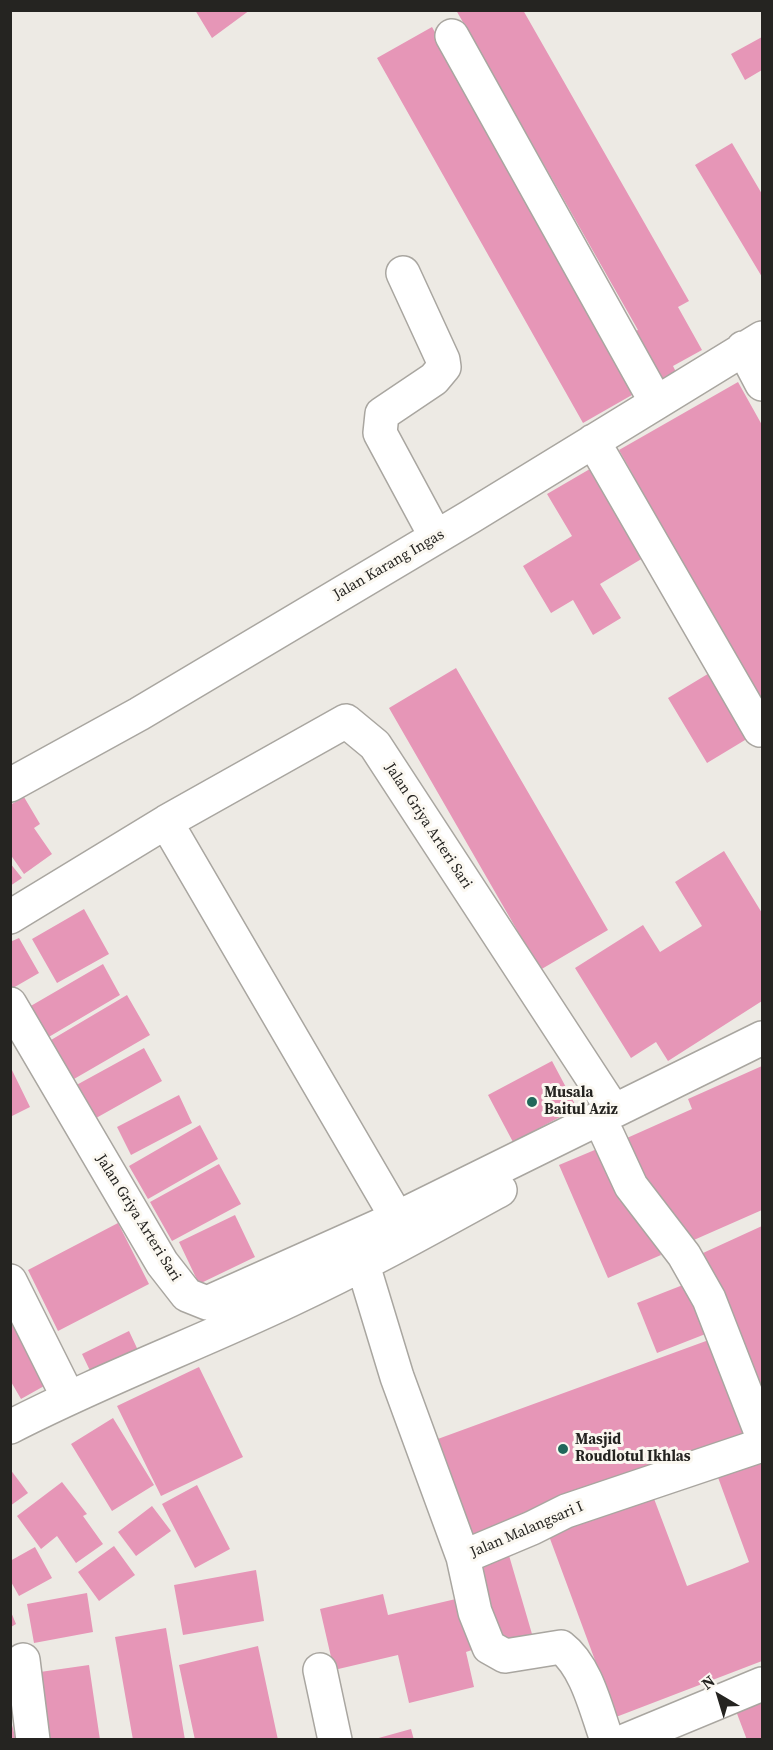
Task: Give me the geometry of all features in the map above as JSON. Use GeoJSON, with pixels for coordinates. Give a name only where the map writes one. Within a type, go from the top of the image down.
{"type":"FeatureCollection","features":[{"type":"Feature","properties":{"kind":"street"},"geometry":{"type":"LineString","coordinates":[[452,36],[656,402]]}},
{"type":"Feature","properties":{"kind":"street"},"geometry":{"type":"LineString","coordinates":[[403,273],[443,360],[444,368],[434,379],[382,414],[380,433],[436,537]]}},
{"type":"Feature","properties":{"kind":"street"},"geometry":{"type":"LineString","coordinates":[[753,343],[762,384]]}},
{"type":"Feature","properties":{"kind":"street","name":"Jalan Karang Ingas"},"geometry":{"type":"LineString","coordinates":[[10,785],[139,714],[436,537],[753,343]]}},
{"type":"Feature","properties":{"kind":"street"},"geometry":{"type":"LineString","coordinates":[[593,441],[760,730]]}},
{"type":"Feature","properties":{"kind":"street","name":"Jalan Griya Arteri Sari"},"geometry":{"type":"LineString","coordinates":[[10,917],[166,822],[346,722],[355,726],[375,745],[610,1123]]}},
{"type":"Feature","properties":{"kind":"street"},"geometry":{"type":"LineString","coordinates":[[166,822],[397,1218]]}},
{"type":"Feature","properties":{"kind":"street","name":"Jalan Griya Arteri Sari"},"geometry":{"type":"LineString","coordinates":[[10,1004],[162,1263],[187,1295],[207,1304],[610,1123],[762,1038]]}},
{"type":"Feature","properties":{"kind":"street"},"geometry":{"type":"LineString","coordinates":[[10,1426],[68,1397],[146,1366],[363,1265],[610,1123],[747,1068]]}},
{"type":"Feature","properties":{"kind":"street"},"geometry":{"type":"LineString","coordinates":[[610,1123],[631,1186],[684,1255],[709,1299],[762,1435]]}},
{"type":"Feature","properties":{"kind":"street"},"geometry":{"type":"LineString","coordinates":[[363,1265],[397,1377],[428,1455],[462,1557],[475,1612],[489,1647],[505,1656],[561,1647],[570,1654],[581,1671],[607,1740]]}},
{"type":"Feature","properties":{"kind":"street"},"geometry":{"type":"LineString","coordinates":[[10,1281],[68,1397]]}},
{"type":"Feature","properties":{"kind":"street","name":"Jalan Malangsari I"},"geometry":{"type":"LineString","coordinates":[[462,1557],[566,1511],[762,1445]]}},
{"type":"Feature","properties":{"kind":"street"},"geometry":{"type":"LineString","coordinates":[[23,1660],[33,1740]]}},
{"type":"Feature","properties":{"kind":"street"},"geometry":{"type":"LineString","coordinates":[[320,1670],[335,1740]]}},
{"type":"Feature","properties":{"kind":"street"},"geometry":{"type":"LineString","coordinates":[[627,1740],[762,1684]]}},
{"type":"Feature","properties":{"kind":"building"},"geometry":{"type":"Polygon","coordinates":[[[195,10],[250,10],[212,38],[195,10]]]}},
{"type":"Feature","properties":{"kind":"building"},"geometry":{"type":"Polygon","coordinates":[[[456,10],[523,10],[689,301],[678,307],[702,350],[673,366],[676,372],[659,382],[631,333],[638,330],[456,10]]]}},
{"type":"Feature","properties":{"kind":"building"},"geometry":{"type":"Polygon","coordinates":[[[432,27],[639,391],[583,423],[377,58],[432,27]]]}},
{"type":"Feature","properties":{"kind":"building"},"geometry":{"type":"Polygon","coordinates":[[[762,37],[762,70],[745,80],[731,54],[762,37]]]}},
{"type":"Feature","properties":{"kind":"building"},"geometry":{"type":"Polygon","coordinates":[[[732,143],[762,194],[762,277],[695,165],[732,143]]]}},
{"type":"Feature","properties":{"kind":"building"},"geometry":{"type":"Polygon","coordinates":[[[738,382],[762,425],[762,706],[619,450],[738,382]]]}},
{"type":"Feature","properties":{"kind":"building"},"geometry":{"type":"Polygon","coordinates":[[[595,466],[648,555],[600,584],[621,618],[593,635],[573,600],[551,613],[523,566],[572,536],[547,494],[595,466]]]}},
{"type":"Feature","properties":{"kind":"building"},"geometry":{"type":"Polygon","coordinates":[[[456,668],[608,930],[540,970],[389,708],[456,668]]]}},
{"type":"Feature","properties":{"kind":"building"},"geometry":{"type":"Polygon","coordinates":[[[716,669],[755,734],[707,763],[668,698],[716,669]]]}},
{"type":"Feature","properties":{"kind":"building"},"geometry":{"type":"Polygon","coordinates":[[[24,797],[40,824],[34,828],[52,854],[24,874],[10,854],[10,805],[24,797]]]}},
{"type":"Feature","properties":{"kind":"building"},"geometry":{"type":"Polygon","coordinates":[[[724,851],[762,913],[762,1001],[668,1061],[656,1042],[631,1058],[575,968],[643,925],[660,952],[702,926],[675,882],[724,851]]]}},
{"type":"Feature","properties":{"kind":"building"},"geometry":{"type":"Polygon","coordinates":[[[10,863],[22,878],[10,886],[10,863]]]}},
{"type":"Feature","properties":{"kind":"building"},"geometry":{"type":"Polygon","coordinates":[[[84,909],[109,954],[57,983],[32,939],[84,909]]]}},
{"type":"Feature","properties":{"kind":"building"},"geometry":{"type":"Polygon","coordinates":[[[19,938],[39,973],[13,988],[10,983],[10,942],[19,938]]]}},
{"type":"Feature","properties":{"kind":"building"},"geometry":{"type":"Polygon","coordinates":[[[103,964],[120,995],[47,1038],[29,1007],[103,964]]]}},
{"type":"Feature","properties":{"kind":"building"},"geometry":{"type":"Polygon","coordinates":[[[127,995],[150,1035],[74,1079],[51,1040],[127,995]]]}},
{"type":"Feature","properties":{"kind":"building"},"geometry":{"type":"Polygon","coordinates":[[[144,1048],[162,1081],[89,1122],[71,1088],[144,1048]]]}},
{"type":"Feature","properties":{"kind":"building","name":"Musala Baitul Aziz"},"geometry":{"type":"Polygon","coordinates":[[[552,1061],[577,1108],[513,1142],[488,1095],[552,1061]]]}},
{"type":"Feature","properties":{"kind":"building"},"geometry":{"type":"Polygon","coordinates":[[[10,1066],[30,1107],[10,1117],[10,1066]]]}},
{"type":"Feature","properties":{"kind":"building"},"geometry":{"type":"Polygon","coordinates":[[[762,1066],[762,1210],[687,1243],[674,1213],[665,1216],[650,1182],[638,1187],[618,1142],[692,1109],[688,1099],[762,1066]]]}},
{"type":"Feature","properties":{"kind":"building"},"geometry":{"type":"Polygon","coordinates":[[[179,1095],[192,1123],[131,1155],[117,1127],[179,1095]]]}},
{"type":"Feature","properties":{"kind":"building"},"geometry":{"type":"Polygon","coordinates":[[[200,1125],[218,1159],[148,1199],[129,1166],[200,1125]]]}},
{"type":"Feature","properties":{"kind":"building"},"geometry":{"type":"Polygon","coordinates":[[[597,1149],[620,1201],[635,1195],[661,1255],[608,1278],[559,1165],[597,1149]]]}},
{"type":"Feature","properties":{"kind":"building"},"geometry":{"type":"Polygon","coordinates":[[[219,1164],[241,1204],[172,1241],[150,1202],[219,1164]]]}},
{"type":"Feature","properties":{"kind":"building"},"geometry":{"type":"Polygon","coordinates":[[[235,1215],[255,1257],[199,1284],[179,1242],[235,1215]]]}},
{"type":"Feature","properties":{"kind":"building"},"geometry":{"type":"Polygon","coordinates":[[[118,1223],[149,1284],[58,1331],[28,1270],[118,1223]]]}},
{"type":"Feature","properties":{"kind":"building"},"geometry":{"type":"Polygon","coordinates":[[[762,1226],[762,1402],[729,1331],[738,1327],[703,1253],[762,1226]]]}},
{"type":"Feature","properties":{"kind":"building"},"geometry":{"type":"Polygon","coordinates":[[[688,1283],[708,1333],[657,1353],[637,1303],[688,1283]]]}},
{"type":"Feature","properties":{"kind":"building"},"geometry":{"type":"Polygon","coordinates":[[[10,1304],[53,1381],[21,1399],[10,1380],[10,1304]]]}},
{"type":"Feature","properties":{"kind":"building"},"geometry":{"type":"Polygon","coordinates":[[[129,1331],[143,1361],[96,1383],[82,1354],[129,1331]]]}},
{"type":"Feature","properties":{"kind":"building"},"geometry":{"type":"Polygon","coordinates":[[[717,1337],[752,1437],[470,1538],[435,1440],[717,1337]]]}},
{"type":"Feature","properties":{"kind":"building"},"geometry":{"type":"Polygon","coordinates":[[[199,1367],[243,1457],[161,1496],[117,1406],[199,1367]]]}},
{"type":"Feature","properties":{"kind":"building"},"geometry":{"type":"Polygon","coordinates":[[[113,1418],[154,1485],[112,1511],[71,1444],[113,1418]]]}},
{"type":"Feature","properties":{"kind":"building"},"geometry":{"type":"Polygon","coordinates":[[[762,1455],[762,1661],[616,1717],[549,1536],[653,1496],[687,1586],[732,1569],[749,1562],[716,1472],[762,1455]]]}},
{"type":"Feature","properties":{"kind":"building"},"geometry":{"type":"Polygon","coordinates":[[[10,1469],[28,1493],[10,1506],[10,1469]]]}},
{"type":"Feature","properties":{"kind":"building"},"geometry":{"type":"Polygon","coordinates":[[[62,1482],[87,1514],[83,1516],[103,1544],[76,1563],[57,1536],[41,1549],[17,1516],[62,1482]]]}},
{"type":"Feature","properties":{"kind":"building"},"geometry":{"type":"Polygon","coordinates":[[[197,1485],[230,1549],[195,1568],[162,1504],[197,1485]]]}},
{"type":"Feature","properties":{"kind":"building"},"geometry":{"type":"Polygon","coordinates":[[[152,1506],[171,1531],[136,1556],[118,1532],[152,1506]]]}},
{"type":"Feature","properties":{"kind":"building"},"geometry":{"type":"Polygon","coordinates":[[[114,1546],[135,1575],[99,1601],[78,1572],[114,1546]]]}},
{"type":"Feature","properties":{"kind":"building"},"geometry":{"type":"Polygon","coordinates":[[[35,1547],[52,1578],[19,1596],[10,1580],[10,1561],[35,1547]]]}},
{"type":"Feature","properties":{"kind":"building"},"geometry":{"type":"Polygon","coordinates":[[[508,1552],[532,1634],[501,1643],[477,1561],[508,1552]]]}},
{"type":"Feature","properties":{"kind":"building"},"geometry":{"type":"Polygon","coordinates":[[[256,1570],[264,1621],[183,1635],[174,1585],[256,1570]]]}},
{"type":"Feature","properties":{"kind":"building"},"geometry":{"type":"Polygon","coordinates":[[[87,1593],[93,1632],[34,1643],[27,1604],[87,1593]]]}},
{"type":"Feature","properties":{"kind":"building"},"geometry":{"type":"Polygon","coordinates":[[[383,1594],[388,1615],[460,1598],[472,1650],[466,1652],[474,1687],[409,1703],[398,1655],[334,1670],[320,1609],[383,1594]]]}},
{"type":"Feature","properties":{"kind":"building"},"geometry":{"type":"Polygon","coordinates":[[[11,1612],[16,1624],[11,1627],[11,1612]]]}},
{"type":"Feature","properties":{"kind":"building"},"geometry":{"type":"Polygon","coordinates":[[[166,1628],[185,1740],[133,1740],[115,1637],[166,1628]]]}},
{"type":"Feature","properties":{"kind":"building"},"geometry":{"type":"Polygon","coordinates":[[[258,1646],[278,1740],[195,1740],[179,1665],[258,1646]]]}},
{"type":"Feature","properties":{"kind":"building"},"geometry":{"type":"Polygon","coordinates":[[[89,1665],[100,1740],[35,1740],[26,1674],[89,1665]]]}},
{"type":"Feature","properties":{"kind":"building"},"geometry":{"type":"Polygon","coordinates":[[[762,1700],[762,1740],[747,1740],[736,1711],[762,1700]]]}},
{"type":"Feature","properties":{"kind":"building"},"geometry":{"type":"Polygon","coordinates":[[[11,1721],[16,1740],[10,1740],[11,1721]]]}},
{"type":"Feature","properties":{"kind":"building"},"geometry":{"type":"Polygon","coordinates":[[[411,1729],[414,1740],[375,1740],[375,1739],[411,1729]]]}},
{"type":"Feature","properties":{"kind":"place","name":"Musala Baitul Aziz"},"geometry":{"type":"Point","coordinates":[532,1102]}},
{"type":"Feature","properties":{"kind":"place","name":"Masjid Roudlotul Ikhlas"},"geometry":{"type":"Point","coordinates":[563,1449]}}]}
